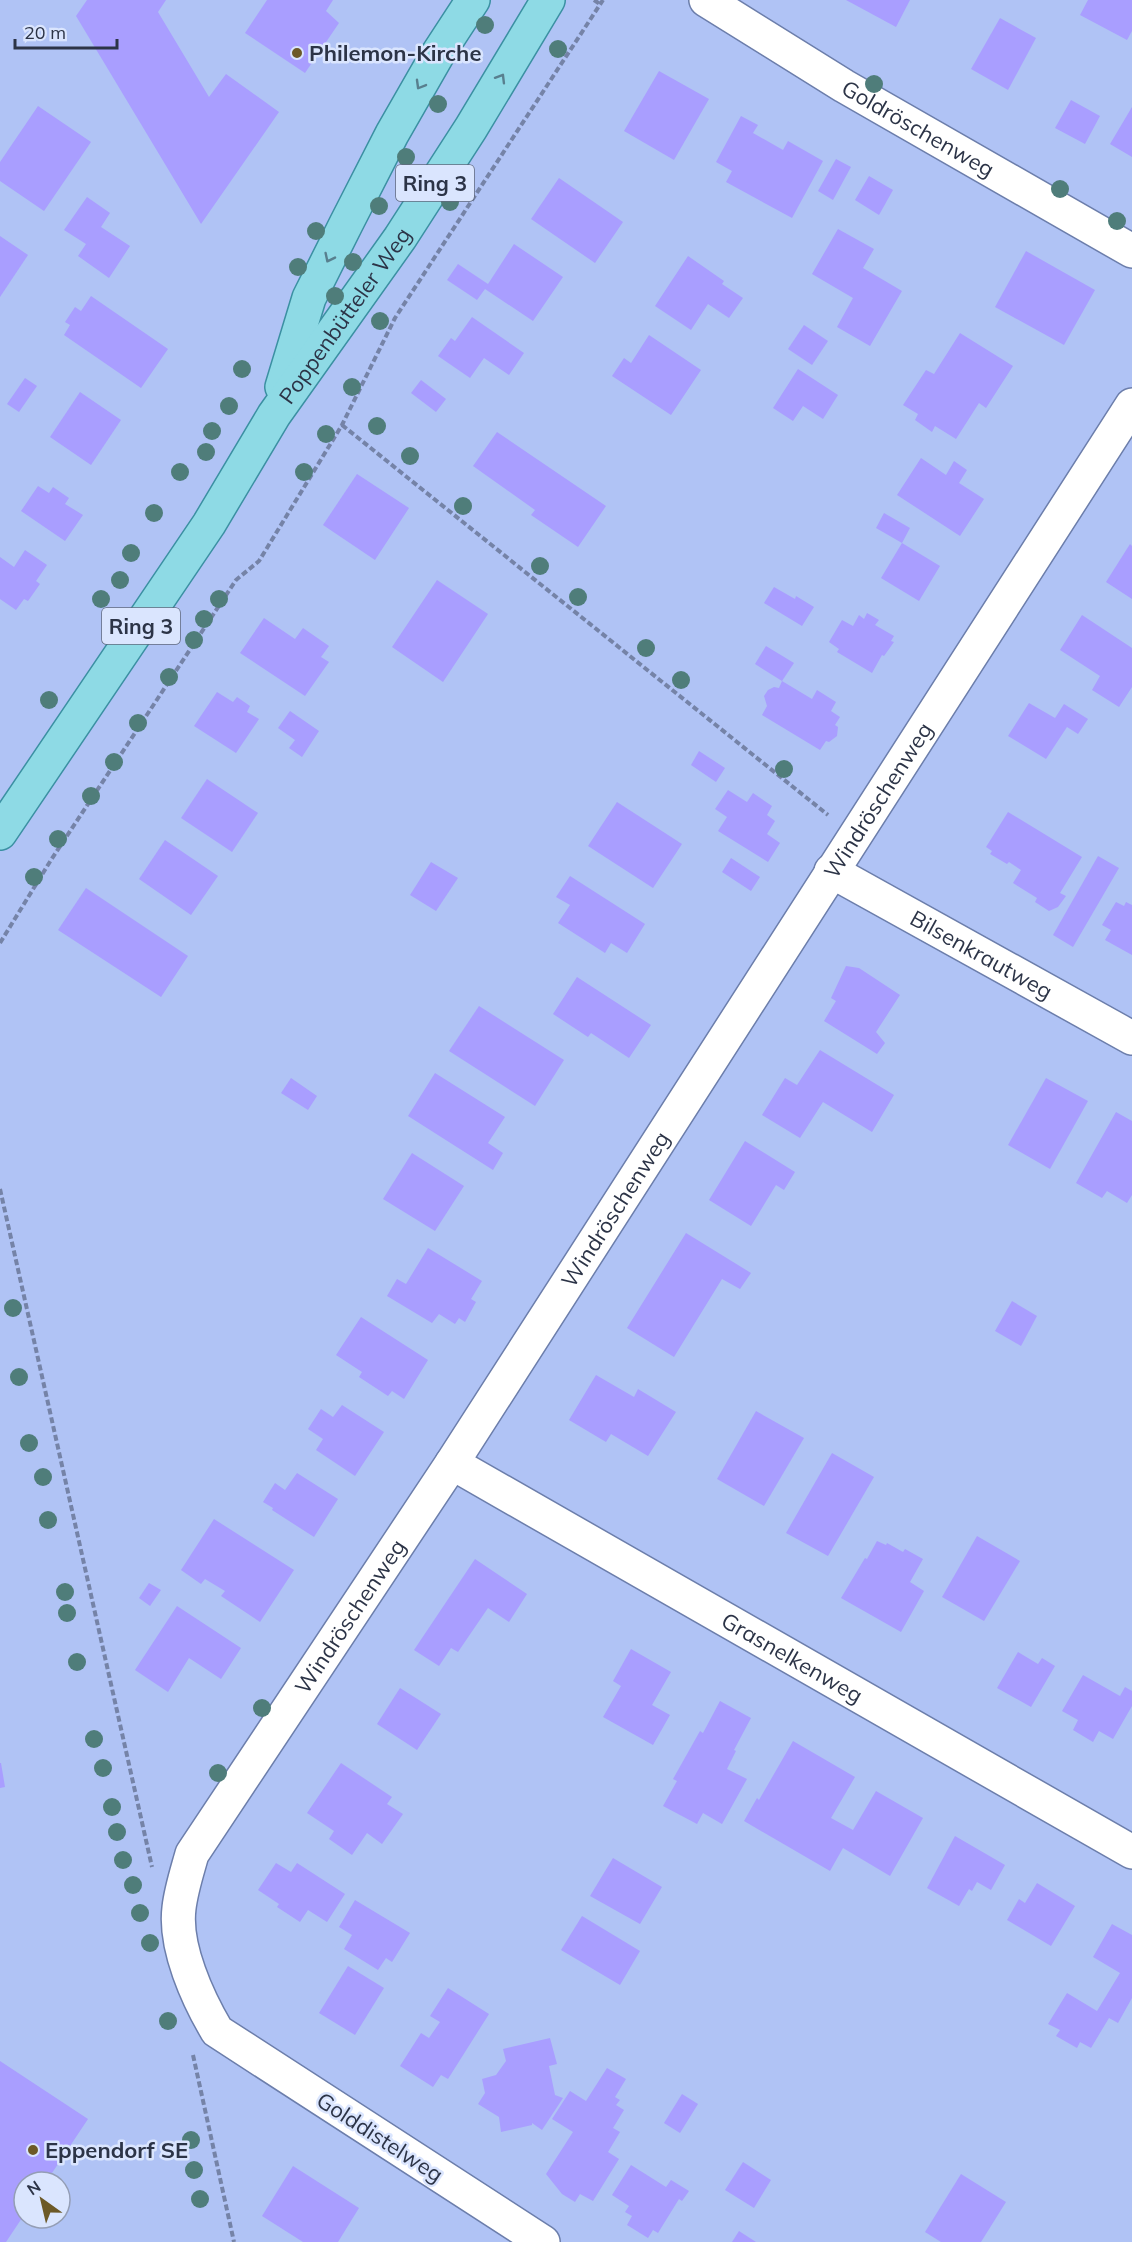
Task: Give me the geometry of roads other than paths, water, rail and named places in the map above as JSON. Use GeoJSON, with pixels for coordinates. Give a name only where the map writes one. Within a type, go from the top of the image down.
{"type":"FeatureCollection","features":[{"type":"Feature","properties":{"kind":"main road","name":"Poppenbütteler Weg"},"geometry":{"type":"LineString","coordinates":[[274,415],[309,298],[392,134],[473,0]]}},
{"type":"Feature","properties":{"kind":"main road","name":"Poppenbütteler Weg"},"geometry":{"type":"LineString","coordinates":[[0,833],[209,524],[274,415],[400,238],[471,128],[548,0]]}},
{"type":"Feature","properties":{"kind":"street","name":"Goldröschenweg"},"geometry":{"type":"LineString","coordinates":[[706,0],[844,86],[1132,251]]}},
{"type":"Feature","properties":{"kind":"street","name":"Windröschenweg"},"geometry":{"type":"LineString","coordinates":[[217,2031],[194,1986],[181,1942],[178,1911],[192,1854],[452,1463],[1132,405]]}},
{"type":"Feature","properties":{"kind":"street","name":"Bilsenkrautweg"},"geometry":{"type":"LineString","coordinates":[[831,871],[1132,1038]]}},
{"type":"Feature","properties":{"kind":"street","name":"Grasnelkenweg"},"geometry":{"type":"LineString","coordinates":[[452,1463],[1132,1852]]}},
{"type":"Feature","properties":{"kind":"street","name":"Golddistelweg"},"geometry":{"type":"LineString","coordinates":[[217,2031],[543,2242]]}},
{"type":"Feature","properties":{"kind":"place","name":"Philemon-Kirche"},"geometry":{"type":"Point","coordinates":[297,53]}},
{"type":"Feature","properties":{"kind":"place","name":"Eppendorf SE"},"geometry":{"type":"Point","coordinates":[33,2150]}}]}
